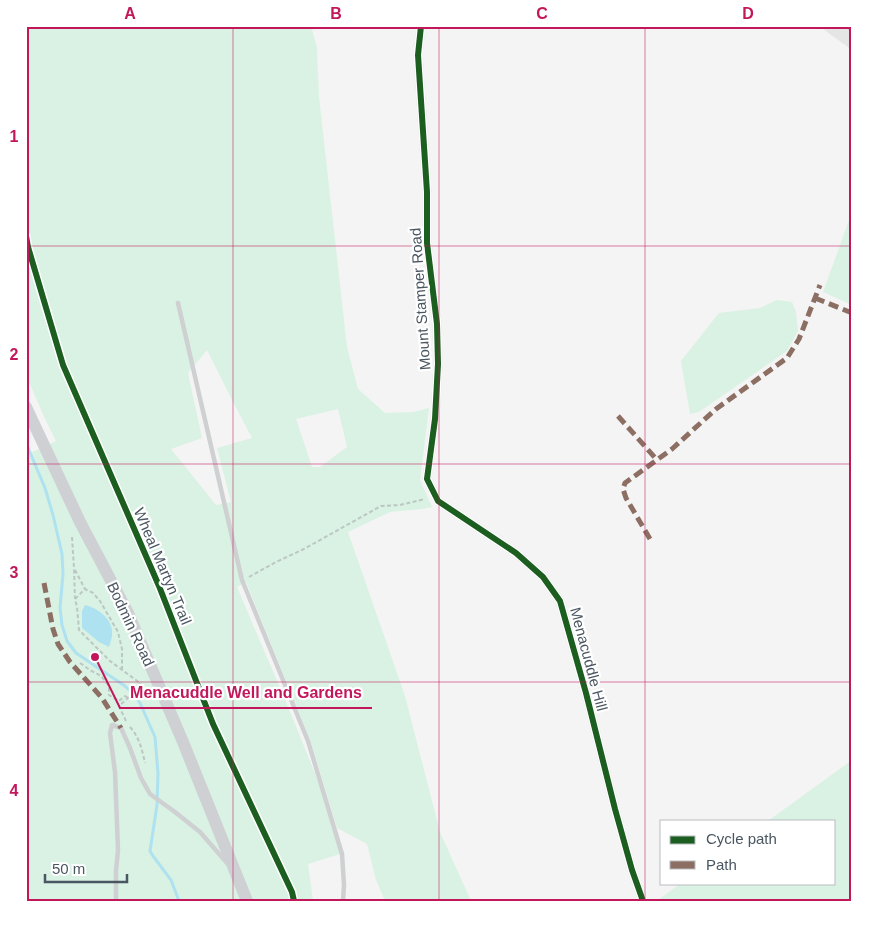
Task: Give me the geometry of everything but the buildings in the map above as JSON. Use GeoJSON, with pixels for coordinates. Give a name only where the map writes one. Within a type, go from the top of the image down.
{"type":"FeatureCollection","features":[{"type":"Feature","properties":{"kind":"main road","name":"Bodmin Road"},"geometry":{"type":"LineString","coordinates":[[26,407],[80,522],[128,613],[183,742],[247,901]]}},
{"type":"Feature","properties":{"kind":"street","name":"Mount Stamper Road"},"geometry":{"type":"LineString","coordinates":[[421,26],[418,55],[427,192],[427,243],[437,324],[438,364],[435,418],[427,479]]}},
{"type":"Feature","properties":{"kind":"street","name":"Menacuddle Hill"},"geometry":{"type":"LineString","coordinates":[[427,479],[438,501],[516,553],[543,577],[560,601],[615,809],[643,901]]}},
{"type":"Feature","properties":{"kind":"lane"},"geometry":{"type":"LineString","coordinates":[[847,26],[852,30]]}},
{"type":"Feature","properties":{"kind":"lane"},"geometry":{"type":"LineString","coordinates":[[178,303],[242,580],[308,741],[342,854],[344,885],[342,901]]}},
{"type":"Feature","properties":{"kind":"lane"},"geometry":{"type":"LineString","coordinates":[[116,901],[118,850],[110,733],[112,725],[121,728],[141,778],[150,794],[200,832],[236,874]]}},
{"type":"Feature","properties":{"kind":"path"},"geometry":{"type":"LineString","coordinates":[[242,580],[312,545],[381,506],[400,505],[435,495]]}},
{"type":"Feature","properties":{"kind":"path"},"geometry":{"type":"LineString","coordinates":[[72,537],[75,599],[79,630],[110,661],[140,683],[129,697],[126,696],[119,701],[109,694],[109,686],[101,676],[80,663]]}},
{"type":"Feature","properties":{"kind":"path"},"geometry":{"type":"LineString","coordinates":[[74,568],[85,589],[93,593],[100,601],[118,632],[122,649],[122,670]]}},
{"type":"Feature","properties":{"kind":"path"},"geometry":{"type":"LineString","coordinates":[[75,599],[85,589]]}},
{"type":"Feature","properties":{"kind":"shaded area"},"geometry":{"type":"Polygon","coordinates":[[[819,26],[852,26],[852,50],[819,26]]]}},
{"type":"Feature","properties":{"kind":"green space"},"geometry":{"type":"Polygon","coordinates":[[[26,26],[311,26],[317,48],[319,97],[347,347],[358,389],[385,413],[414,412],[429,408],[420,480],[432,507],[390,512],[348,532],[405,696],[440,832],[471,901],[385,901],[376,880],[367,844],[337,828],[311,742],[246,582],[237,587],[306,752],[343,853],[308,864],[313,901],[26,901],[26,455],[56,441],[26,375],[26,26]],[[207,350],[188,373],[202,438],[171,449],[216,505],[231,502],[217,448],[252,438],[207,350]],[[338,409],[296,419],[312,467],[320,467],[347,447],[338,409]]]}},
{"type":"Feature","properties":{"kind":"green space"},"geometry":{"type":"Polygon","coordinates":[[[852,212],[852,305],[823,292],[852,212]]]}},
{"type":"Feature","properties":{"kind":"green space"},"geometry":{"type":"Polygon","coordinates":[[[777,300],[792,302],[796,312],[798,331],[787,351],[699,412],[690,414],[681,361],[719,313],[760,308],[777,300]]]}},
{"type":"Feature","properties":{"kind":"green space"},"geometry":{"type":"Polygon","coordinates":[[[852,760],[852,901],[657,901],[680,884],[836,884],[836,820],[769,820],[852,760]]]}},
{"type":"Feature","properties":{"kind":"water"},"geometry":{"type":"Polygon","coordinates":[[[85,605],[100,612],[108,620],[112,630],[109,647],[99,642],[82,628],[82,611],[85,605]]]}},
{"type":"Feature","properties":{"kind":"waterway"},"geometry":{"type":"LineString","coordinates":[[26,443],[45,488],[62,554],[63,574],[60,608],[62,625],[67,641],[76,653],[125,686],[135,696],[155,737],[158,773],[157,805],[150,851],[171,880],[179,901]]}},
{"type":"Feature","properties":{"kind":"marked path"},"geometry":{"type":"LineString","coordinates":[[650,539],[626,498],[623,489],[625,483],[672,449],[716,409],[787,358],[799,339],[820,285]]}},
{"type":"Feature","properties":{"kind":"marked path"},"geometry":{"type":"LineString","coordinates":[[815,298],[852,313]]}},
{"type":"Feature","properties":{"kind":"marked path"},"geometry":{"type":"LineString","coordinates":[[618,416],[657,460]]}},
{"type":"Feature","properties":{"kind":"marked path"},"geometry":{"type":"LineString","coordinates":[[44,583],[53,629],[58,644],[70,662],[102,698],[121,728]]}},
{"type":"Feature","properties":{"kind":"cycle path"},"geometry":{"type":"LineString","coordinates":[[421,26],[418,55],[427,192],[427,243],[437,324],[438,364],[435,419],[427,479],[438,501],[516,553],[543,577],[560,601],[586,693],[615,809],[643,901]]}},
{"type":"Feature","properties":{"kind":"cycle path","name":"Wheal Martyn Trail"},"geometry":{"type":"LineString","coordinates":[[26,236],[63,365],[159,586],[213,724],[292,892],[294,901]]}},
{"type":"Feature","properties":{"kind":"place","name":"Menacuddle Well and Gardens"},"geometry":{"type":"Point","coordinates":[95,657]}}]}
